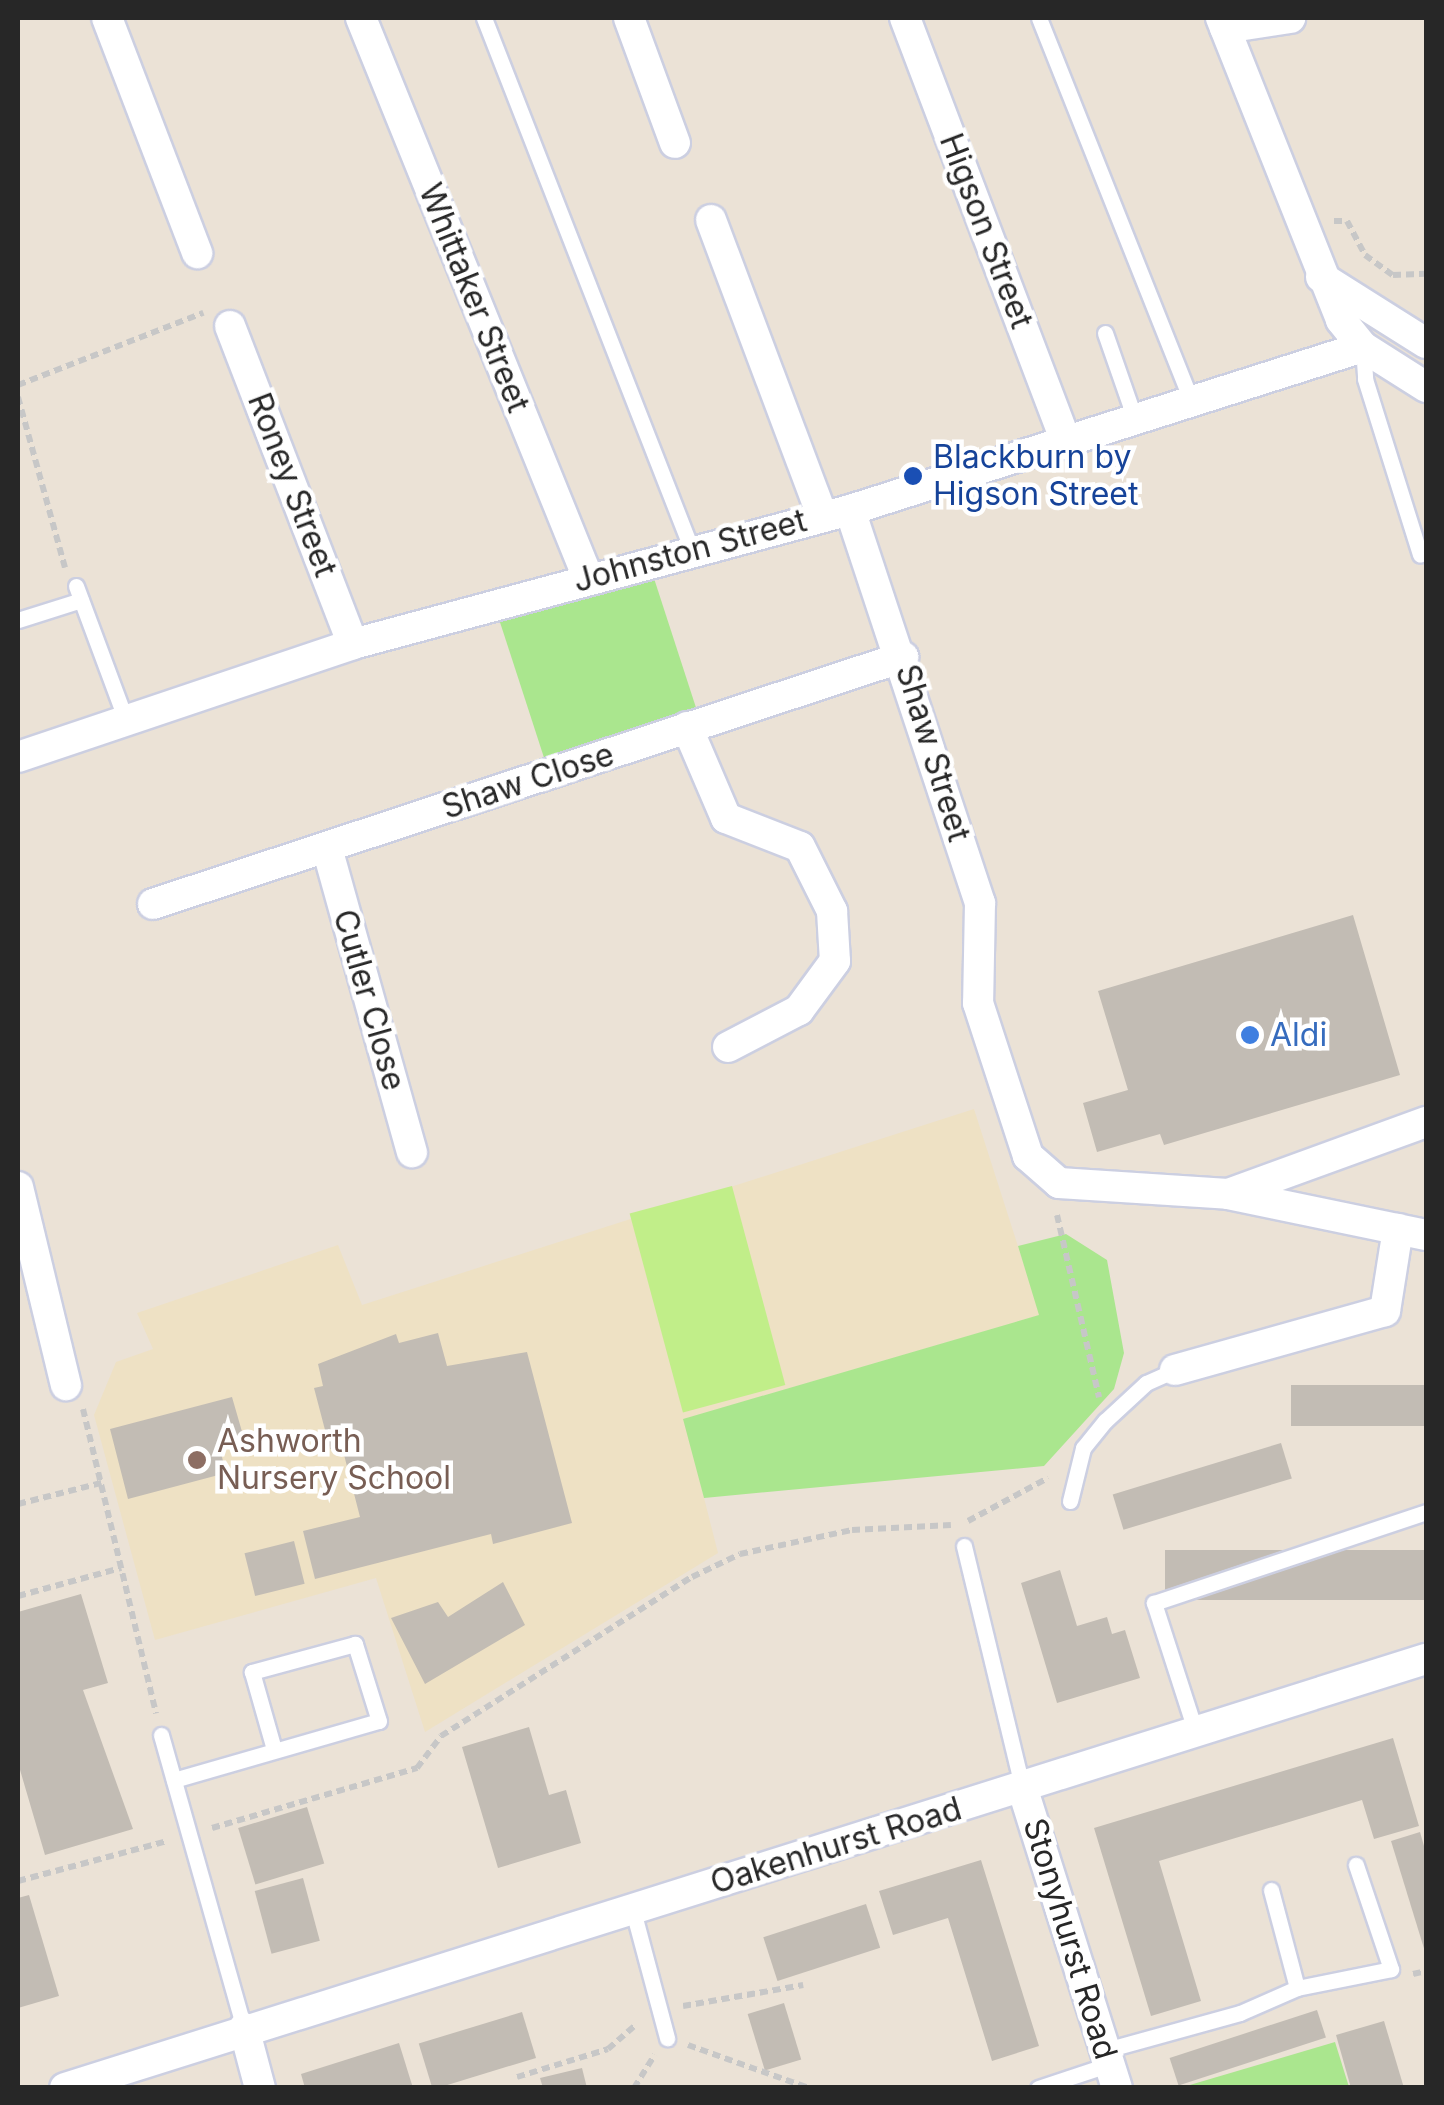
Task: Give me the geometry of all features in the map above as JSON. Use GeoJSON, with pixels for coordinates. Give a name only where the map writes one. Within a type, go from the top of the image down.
{"type":"FeatureCollection","features":[{"type":"Feature","properties":{"kind":"street"},"geometry":{"type":"LineString","coordinates":[[108,18],[197,252]]}},
{"type":"Feature","properties":{"kind":"street","name":"Whittaker Street"},"geometry":{"type":"LineString","coordinates":[[361,18],[588,578]]}},
{"type":"Feature","properties":{"kind":"street"},"geometry":{"type":"LineString","coordinates":[[629,18],[675,142]]}},
{"type":"Feature","properties":{"kind":"street","name":"Higson Street"},"geometry":{"type":"LineString","coordinates":[[905,18],[1067,444]]}},
{"type":"Feature","properties":{"kind":"street"},"geometry":{"type":"LineString","coordinates":[[1290,18],[1223,23],[1318,275],[1364,346],[1426,387]]}},
{"type":"Feature","properties":{"kind":"street","name":"Shaw Street"},"geometry":{"type":"LineString","coordinates":[[711,220],[836,512],[903,657],[980,903],[978,1004],[1028,1156],[1059,1184]]}},
{"type":"Feature","properties":{"kind":"street"},"geometry":{"type":"LineString","coordinates":[[1318,275],[1426,343]]}},
{"type":"Feature","properties":{"kind":"street","name":"Roney Street"},"geometry":{"type":"LineString","coordinates":[[230,326],[353,644]]}},
{"type":"Feature","properties":{"kind":"street","name":"Johnston Street"},"geometry":{"type":"LineString","coordinates":[[18,757],[126,724],[353,644],[692,553],[1067,444],[1364,346]]}},
{"type":"Feature","properties":{"kind":"street","name":"Shaw Close"},"geometry":{"type":"LineString","coordinates":[[153,904],[903,657]]}},
{"type":"Feature","properties":{"kind":"street"},"geometry":{"type":"LineString","coordinates":[[687,727],[726,818],[800,847],[832,911],[835,961],[799,1010],[728,1047]]}},
{"type":"Feature","properties":{"kind":"street","name":"Cutler Close"},"geometry":{"type":"LineString","coordinates":[[327,848],[412,1152]]}},
{"type":"Feature","properties":{"kind":"street"},"geometry":{"type":"LineString","coordinates":[[1228,1194],[1426,1122]]}},
{"type":"Feature","properties":{"kind":"street"},"geometry":{"type":"LineString","coordinates":[[1059,1184],[1228,1194],[1412,1232],[1385,1311],[1176,1370]]}},
{"type":"Feature","properties":{"kind":"street"},"geometry":{"type":"LineString","coordinates":[[18,1188],[66,1385]]}},
{"type":"Feature","properties":{"kind":"street","name":"Oakenhurst Road"},"geometry":{"type":"LineString","coordinates":[[65,2088],[632,1907],[1024,1790],[1426,1658]]}},
{"type":"Feature","properties":{"kind":"street","name":"Stonyhurst Road"},"geometry":{"type":"LineString","coordinates":[[1024,1790],[1111,2067]]}},
{"type":"Feature","properties":{"kind":"street"},"geometry":{"type":"LineString","coordinates":[[244,2028],[260,2088]]}},
{"type":"Feature","properties":{"kind":"lane"},"geometry":{"type":"LineString","coordinates":[[484,18],[692,553]]}},
{"type":"Feature","properties":{"kind":"lane"},"geometry":{"type":"LineString","coordinates":[[1040,18],[1192,403]]}},
{"type":"Feature","properties":{"kind":"lane"},"geometry":{"type":"LineString","coordinates":[[1105,332],[1136,422]]}},
{"type":"Feature","properties":{"kind":"lane"},"geometry":{"type":"LineString","coordinates":[[1364,346],[1365,378],[1420,555]]}},
{"type":"Feature","properties":{"kind":"lane"},"geometry":{"type":"LineString","coordinates":[[18,620],[79,593],[126,724]]}},
{"type":"Feature","properties":{"kind":"lane"},"geometry":{"type":"LineString","coordinates":[[1070,1502],[1083,1448],[1146,1383],[1176,1370]]}},
{"type":"Feature","properties":{"kind":"lane"},"geometry":{"type":"LineString","coordinates":[[1196,1733],[1154,1603],[1426,1512]]}},
{"type":"Feature","properties":{"kind":"lane"},"geometry":{"type":"LineString","coordinates":[[964,1546],[1024,1790]]}},
{"type":"Feature","properties":{"kind":"lane"},"geometry":{"type":"LineString","coordinates":[[174,1780],[379,1720],[354,1644],[252,1672],[274,1749]]}},
{"type":"Feature","properties":{"kind":"lane"},"geometry":{"type":"LineString","coordinates":[[161,1735],[244,2028]]}},
{"type":"Feature","properties":{"kind":"lane"},"geometry":{"type":"LineString","coordinates":[[1038,2088],[1111,2067],[1297,1988],[1391,1969],[1356,1865]]}},
{"type":"Feature","properties":{"kind":"lane"},"geometry":{"type":"LineString","coordinates":[[1271,1890],[1297,1988]]}},
{"type":"Feature","properties":{"kind":"lane"},"geometry":{"type":"LineString","coordinates":[[632,1907],[667,2038]]}},
{"type":"Feature","properties":{"kind":"path"},"geometry":{"type":"LineString","coordinates":[[1298,220],[1346,221],[1365,255],[1393,275],[1426,274]]}},
{"type":"Feature","properties":{"kind":"path"},"geometry":{"type":"LineString","coordinates":[[18,385],[220,306],[230,326]]}},
{"type":"Feature","properties":{"kind":"path"},"geometry":{"type":"LineString","coordinates":[[18,397],[57,554],[79,593]]}},
{"type":"Feature","properties":{"kind":"path"},"geometry":{"type":"LineString","coordinates":[[1059,1184],[1056,1230],[1105,1421]]}},
{"type":"Feature","properties":{"kind":"path"},"geometry":{"type":"LineString","coordinates":[[66,1385],[80,1397],[161,1735]]}},
{"type":"Feature","properties":{"kind":"path"},"geometry":{"type":"LineString","coordinates":[[18,1881],[416,1768],[441,1736],[740,1554],[804,1537],[985,1516],[1032,1492],[1083,1448]]}},
{"type":"Feature","properties":{"kind":"path"},"geometry":{"type":"LineString","coordinates":[[18,1504],[101,1483]]}},
{"type":"Feature","properties":{"kind":"path"},"geometry":{"type":"LineString","coordinates":[[18,1596],[122,1568]]}},
{"type":"Feature","properties":{"kind":"path"},"geometry":{"type":"LineString","coordinates":[[517,2077],[608,2049],[658,2005],[712,2007],[803,1985]]}},
{"type":"Feature","properties":{"kind":"path"},"geometry":{"type":"LineString","coordinates":[[634,2088],[667,2038],[809,2088]]}},
{"type":"Feature","properties":{"kind":"shaded area"},"geometry":{"type":"Polygon","coordinates":[[[974,1109],[1040,1315],[684,1419],[718,1553],[425,1732],[376,1578],[155,1640],[94,1415],[116,1362],[153,1349],[137,1313],[338,1245],[362,1305],[974,1109]]]}},
{"type":"Feature","properties":{"kind":"green space"},"geometry":{"type":"Polygon","coordinates":[[[649,563],[701,723],[549,772],[497,612],[649,563]]]}},
{"type":"Feature","properties":{"kind":"green space"},"geometry":{"type":"Polygon","coordinates":[[[732,1186],[785,1385],[683,1412],[630,1213],[732,1186]]]}},
{"type":"Feature","properties":{"kind":"green space"},"geometry":{"type":"Polygon","coordinates":[[[1066,1234],[1107,1260],[1124,1353],[1114,1389],[1044,1466],[704,1498],[683,1419],[1039,1315],[1018,1246],[1066,1234]]]}},
{"type":"Feature","properties":{"kind":"green space"},"geometry":{"type":"Polygon","coordinates":[[[1335,2042],[1349,2087],[1183,2087],[1335,2042]]]}},
{"type":"Feature","properties":{"kind":"building","name":"Aldi"},"geometry":{"type":"Polygon","coordinates":[[[1353,915],[1400,1075],[1164,1145],[1160,1134],[1097,1152],[1083,1103],[1128,1090],[1098,991],[1353,915]]]}},
{"type":"Feature","properties":{"kind":"building"},"geometry":{"type":"Polygon","coordinates":[[[438,1333],[447,1366],[527,1352],[572,1523],[493,1544],[491,1534],[315,1579],[303,1531],[360,1517],[342,1447],[330,1449],[314,1388],[323,1386],[318,1364],[396,1334],[399,1343],[438,1333]]]}},
{"type":"Feature","properties":{"kind":"building"},"geometry":{"type":"Polygon","coordinates":[[[1291,1385],[1426,1385],[1426,1426],[1291,1426],[1291,1385]]]}},
{"type":"Feature","properties":{"kind":"building"},"geometry":{"type":"Polygon","coordinates":[[[232,1397],[245,1442],[220,1449],[226,1473],[128,1499],[110,1429],[232,1397]]]}},
{"type":"Feature","properties":{"kind":"building"},"geometry":{"type":"Polygon","coordinates":[[[1281,1443],[1292,1478],[1124,1530],[1113,1494],[1281,1443]]]}},
{"type":"Feature","properties":{"kind":"building"},"geometry":{"type":"Polygon","coordinates":[[[294,1541],[305,1584],[255,1596],[245,1553],[294,1541]]]}},
{"type":"Feature","properties":{"kind":"building"},"geometry":{"type":"Polygon","coordinates":[[[1165,1550],[1426,1550],[1426,1600],[1165,1600],[1165,1550]]]}},
{"type":"Feature","properties":{"kind":"building"},"geometry":{"type":"Polygon","coordinates":[[[1060,1570],[1077,1626],[1107,1617],[1112,1634],[1125,1630],[1140,1678],[1057,1703],[1021,1583],[1060,1570]]]}},
{"type":"Feature","properties":{"kind":"building"},"geometry":{"type":"Polygon","coordinates":[[[503,1582],[525,1625],[425,1684],[391,1618],[438,1602],[448,1617],[503,1582]]]}},
{"type":"Feature","properties":{"kind":"building"},"geometry":{"type":"Polygon","coordinates":[[[81,1594],[108,1683],[83,1690],[133,1829],[45,1855],[18,1763],[18,1612],[81,1594]]]}},
{"type":"Feature","properties":{"kind":"building"},"geometry":{"type":"Polygon","coordinates":[[[529,1727],[549,1795],[566,1790],[581,1843],[498,1868],[462,1747],[529,1727]]]}},
{"type":"Feature","properties":{"kind":"building"},"geometry":{"type":"Polygon","coordinates":[[[1393,1738],[1419,1826],[1374,1839],[1362,1800],[1159,1861],[1201,2001],[1151,2016],[1094,1828],[1393,1738]]]}},
{"type":"Feature","properties":{"kind":"building"},"geometry":{"type":"Polygon","coordinates":[[[307,1807],[324,1863],[255,1884],[238,1828],[307,1807]]]}},
{"type":"Feature","properties":{"kind":"building"},"geometry":{"type":"Polygon","coordinates":[[[1420,1832],[1426,1853],[1426,1955],[1391,1841],[1420,1832]]]}},
{"type":"Feature","properties":{"kind":"building"},"geometry":{"type":"Polygon","coordinates":[[[981,1860],[1039,2046],[992,2061],[948,1918],[893,1935],[879,1891],[981,1860]]]}},
{"type":"Feature","properties":{"kind":"building"},"geometry":{"type":"Polygon","coordinates":[[[303,1878],[320,1941],[272,1954],[255,1891],[303,1878]]]}},
{"type":"Feature","properties":{"kind":"building"},"geometry":{"type":"Polygon","coordinates":[[[29,1895],[59,1996],[18,2008],[18,1898],[29,1895]]]}},
{"type":"Feature","properties":{"kind":"building"},"geometry":{"type":"Polygon","coordinates":[[[866,1904],[880,1948],[778,1981],[763,1937],[866,1904]]]}},
{"type":"Feature","properties":{"kind":"building"},"geometry":{"type":"Polygon","coordinates":[[[784,2003],[801,2059],[765,2071],[748,2014],[784,2003]]]}},
{"type":"Feature","properties":{"kind":"building"},"geometry":{"type":"Polygon","coordinates":[[[1317,2010],[1326,2038],[1179,2085],[1170,2058],[1317,2010]]]}},
{"type":"Feature","properties":{"kind":"building"},"geometry":{"type":"Polygon","coordinates":[[[522,2012],[536,2058],[432,2088],[419,2044],[522,2012]]]}},
{"type":"Feature","properties":{"kind":"building"},"geometry":{"type":"Polygon","coordinates":[[[1384,2021],[1404,2088],[1351,2088],[1336,2035],[1384,2021]]]}},
{"type":"Feature","properties":{"kind":"building"},"geometry":{"type":"Polygon","coordinates":[[[399,2043],[413,2088],[305,2088],[301,2074],[399,2043]]]}},
{"type":"Feature","properties":{"kind":"building"},"geometry":{"type":"Polygon","coordinates":[[[582,2068],[587,2088],[543,2088],[540,2078],[582,2068]]]}},
{"type":"Feature","properties":{"kind":"place","name":"Blackburn by Higson Street"},"geometry":{"type":"Point","coordinates":[913,476]}},
{"type":"Feature","properties":{"kind":"place","name":"Aldi"},"geometry":{"type":"Point","coordinates":[1250,1035]}},
{"type":"Feature","properties":{"kind":"place","name":"Ashworth Nursery School"},"geometry":{"type":"Point","coordinates":[197,1460]}}]}
